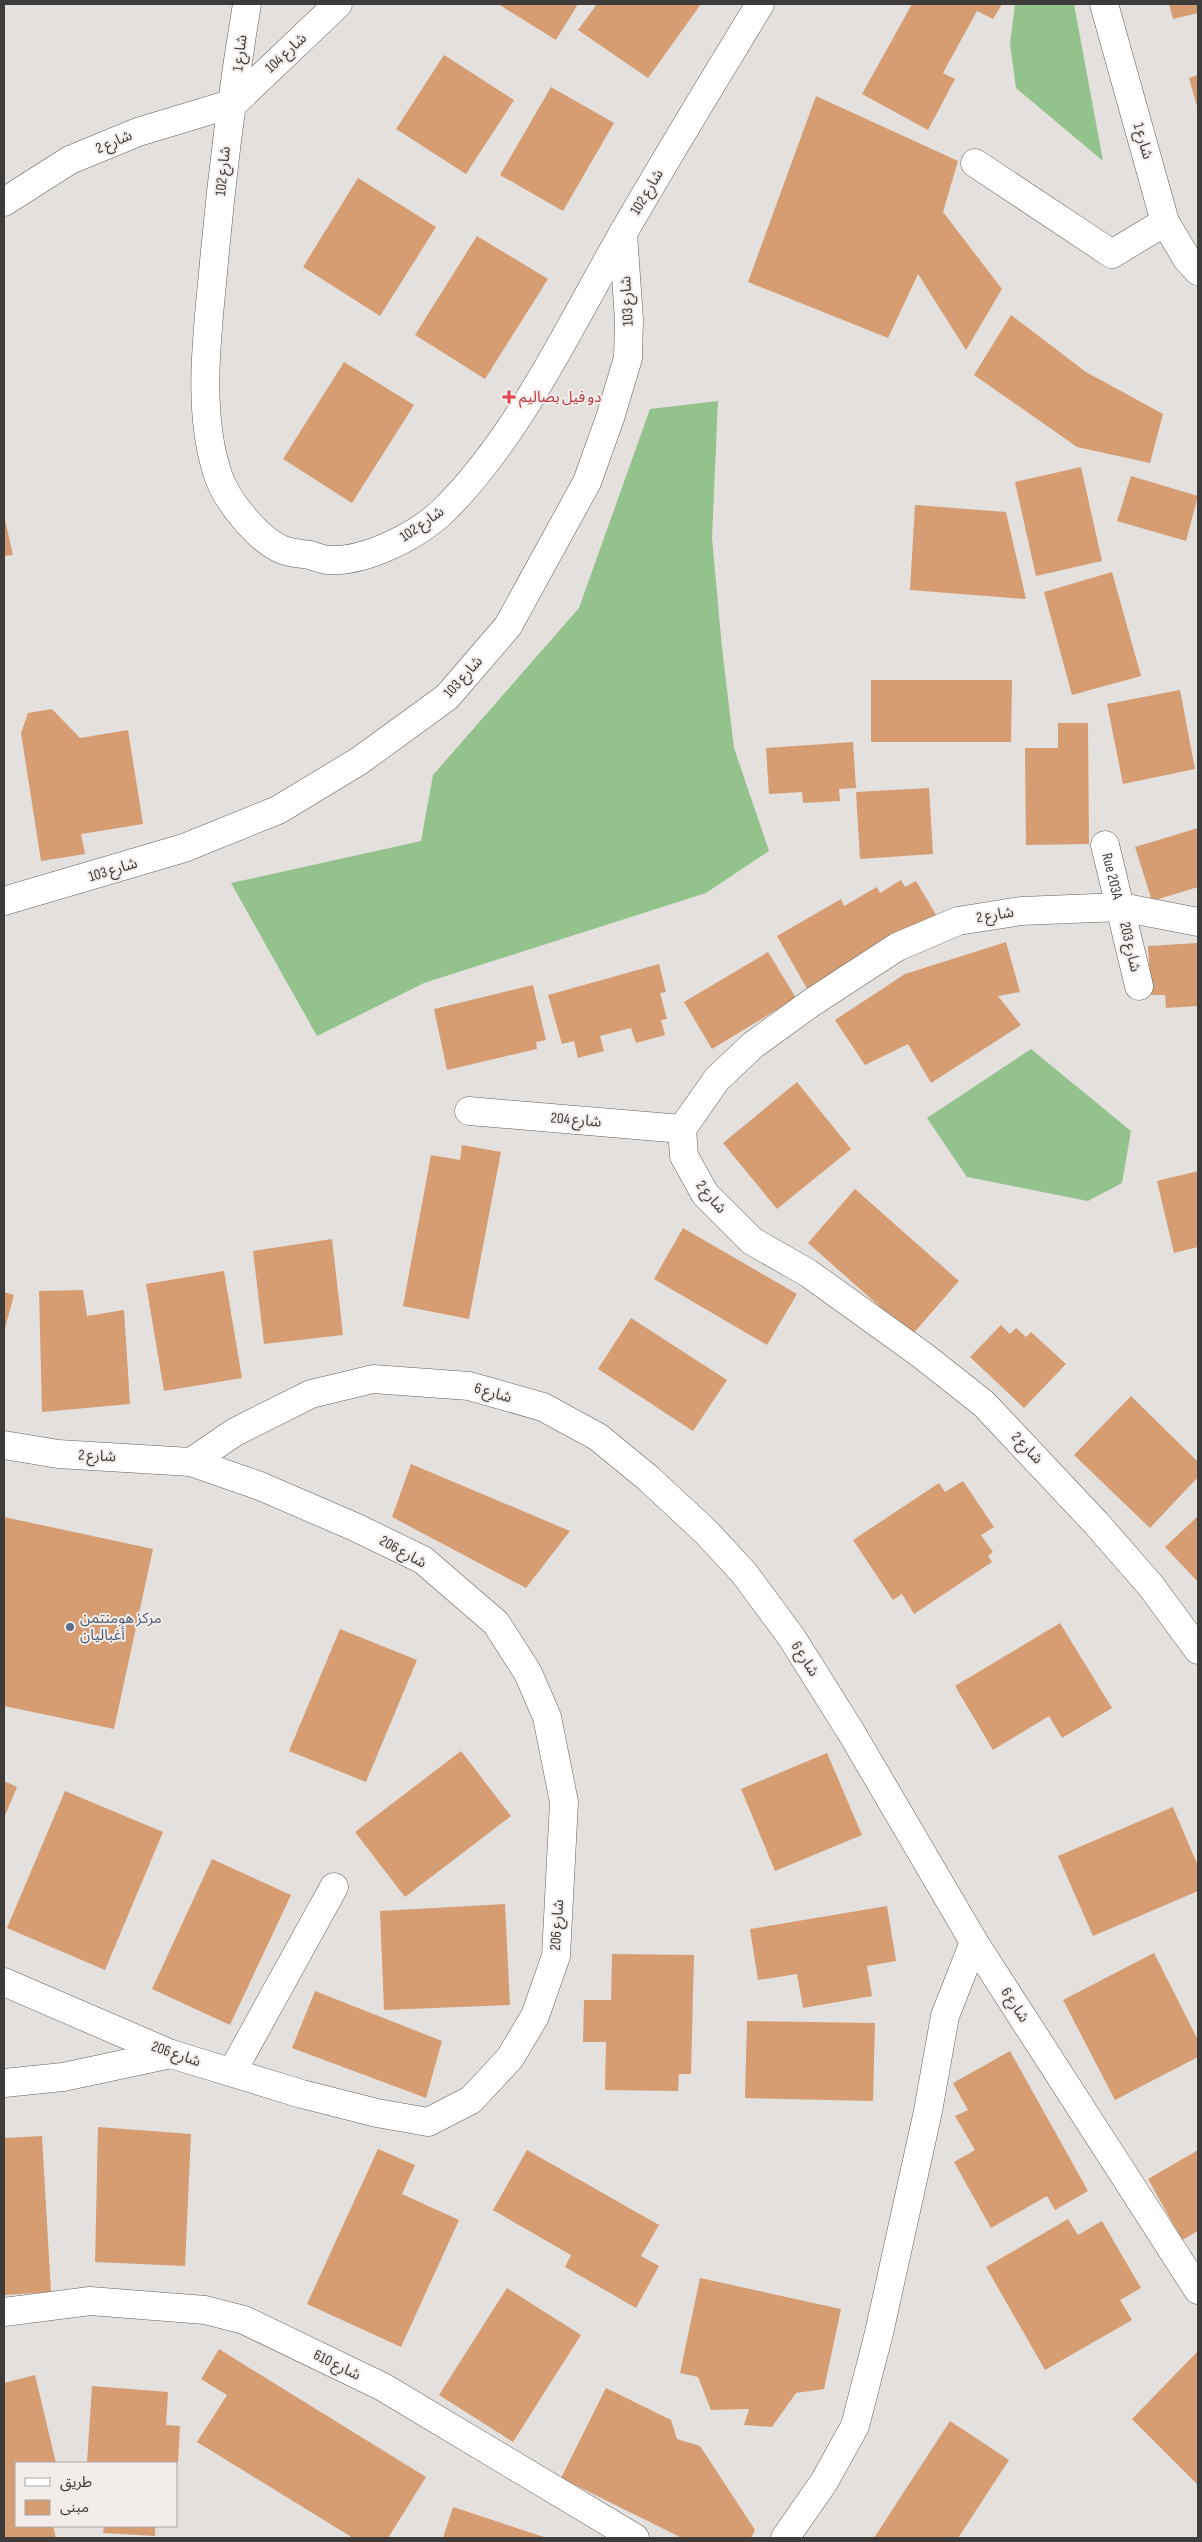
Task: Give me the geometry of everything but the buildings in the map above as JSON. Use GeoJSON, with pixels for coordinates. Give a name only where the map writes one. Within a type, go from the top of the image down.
{"type":"FeatureCollection","features":[{"type":"Feature","properties":{"kind":"street","name":"شارع 1"},"geometry":{"type":"LineString","coordinates":[[234,103],[247,4]]}},
{"type":"Feature","properties":{"kind":"street","name":"شارع 104"},"geometry":{"type":"LineString","coordinates":[[234,103],[338,4]]}},
{"type":"Feature","properties":{"kind":"street","name":"شارع 102"},"geometry":{"type":"LineString","coordinates":[[234,103],[224,152],[206,352],[209,430],[217,473],[222,486],[252,527],[280,549],[330,560],[366,555],[401,540],[443,512],[488,461],[549,364],[624,232],[760,4]]}},
{"type":"Feature","properties":{"kind":"street","name":"شارع 1"},"geometry":{"type":"LineString","coordinates":[[1104,4],[1165,222],[1187,260],[1198,271]]}},
{"type":"Feature","properties":{"kind":"street","name":"شارع 2"},"geometry":{"type":"LineString","coordinates":[[4,202],[70,160],[138,132],[234,103]]}},
{"type":"Feature","properties":{"kind":"street"},"geometry":{"type":"LineString","coordinates":[[975,163],[1112,254],[1165,222]]}},
{"type":"Feature","properties":{"kind":"street","name":"شارع 103"},"geometry":{"type":"LineString","coordinates":[[4,901],[184,848],[278,810],[359,762],[447,697],[508,626],[587,482],[610,418],[628,358],[629,320],[624,232]]}},
{"type":"Feature","properties":{"kind":"street","name":"Rue 203A"},"geometry":{"type":"LineString","coordinates":[[1105,845],[1121,907]]}},
{"type":"Feature","properties":{"kind":"street","name":"شارع 2"},"geometry":{"type":"LineString","coordinates":[[1198,922],[1121,907],[1021,911],[958,921],[897,947],[812,1003],[753,1045],[718,1079],[682,1130],[684,1156],[692,1174],[705,1194],[752,1240],[808,1274],[922,1355],[984,1404],[1096,1523],[1151,1586],[1198,1650]]}},
{"type":"Feature","properties":{"kind":"street","name":"شارع 203"},"geometry":{"type":"LineString","coordinates":[[1121,907],[1139,986]]}},
{"type":"Feature","properties":{"kind":"street","name":"شارع 204"},"geometry":{"type":"LineString","coordinates":[[469,1111],[682,1130]]}},
{"type":"Feature","properties":{"kind":"street","name":"شارع 6"},"geometry":{"type":"LineString","coordinates":[[191,1462],[235,1432],[312,1394],[373,1379],[469,1386],[543,1407],[598,1436],[648,1478],[706,1532],[749,1580],[792,1638],[851,1732],[974,1942],[1198,2290]]}},
{"type":"Feature","properties":{"kind":"street","name":"شارع 2"},"geometry":{"type":"LineString","coordinates":[[4,1445],[58,1454],[191,1462]]}},
{"type":"Feature","properties":{"kind":"street","name":"شارع 206"},"geometry":{"type":"LineString","coordinates":[[4,1982],[171,2054],[302,2094],[377,2114],[428,2122],[471,2100],[510,2058],[535,2016],[556,1956],[564,1802],[547,1717],[528,1674],[496,1623],[424,1560],[268,1489],[191,1462]]}},
{"type":"Feature","properties":{"kind":"street"},"geometry":{"type":"LineString","coordinates":[[232,2072],[334,1887]]}},
{"type":"Feature","properties":{"kind":"street"},"geometry":{"type":"LineString","coordinates":[[785,2538],[824,2482],[855,2426],[928,2111],[945,2016],[974,1942]]}},
{"type":"Feature","properties":{"kind":"street"},"geometry":{"type":"LineString","coordinates":[[4,2083],[63,2077],[171,2054]]}},
{"type":"Feature","properties":{"kind":"street","name":"شارع 610"},"geometry":{"type":"LineString","coordinates":[[4,2312],[90,2301],[205,2310],[244,2320],[383,2387],[635,2538]]}},
{"type":"Feature","properties":{"kind":"green space"},"geometry":{"type":"Polygon","coordinates":[[[1015,4],[1074,4],[1103,161],[1016,88],[1010,44],[1015,4]]]}},
{"type":"Feature","properties":{"kind":"green space"},"geometry":{"type":"Polygon","coordinates":[[[718,401],[712,538],[722,648],[734,748],[769,851],[706,893],[424,983],[317,1036],[231,883],[421,841],[433,775],[579,608],[650,409],[718,401]]]}},
{"type":"Feature","properties":{"kind":"green space"},"geometry":{"type":"Polygon","coordinates":[[[1031,1049],[1131,1131],[1122,1183],[1088,1201],[967,1177],[927,1118],[1031,1049]]]}},
{"type":"Feature","properties":{"kind":"place","name":"دو فيل بصاليم"},"geometry":{"type":"Point","coordinates":[509,397]}},
{"type":"Feature","properties":{"kind":"place","name":"مركز هومنتمن أغباليان"},"geometry":{"type":"Point","coordinates":[70,1627]}}]}
